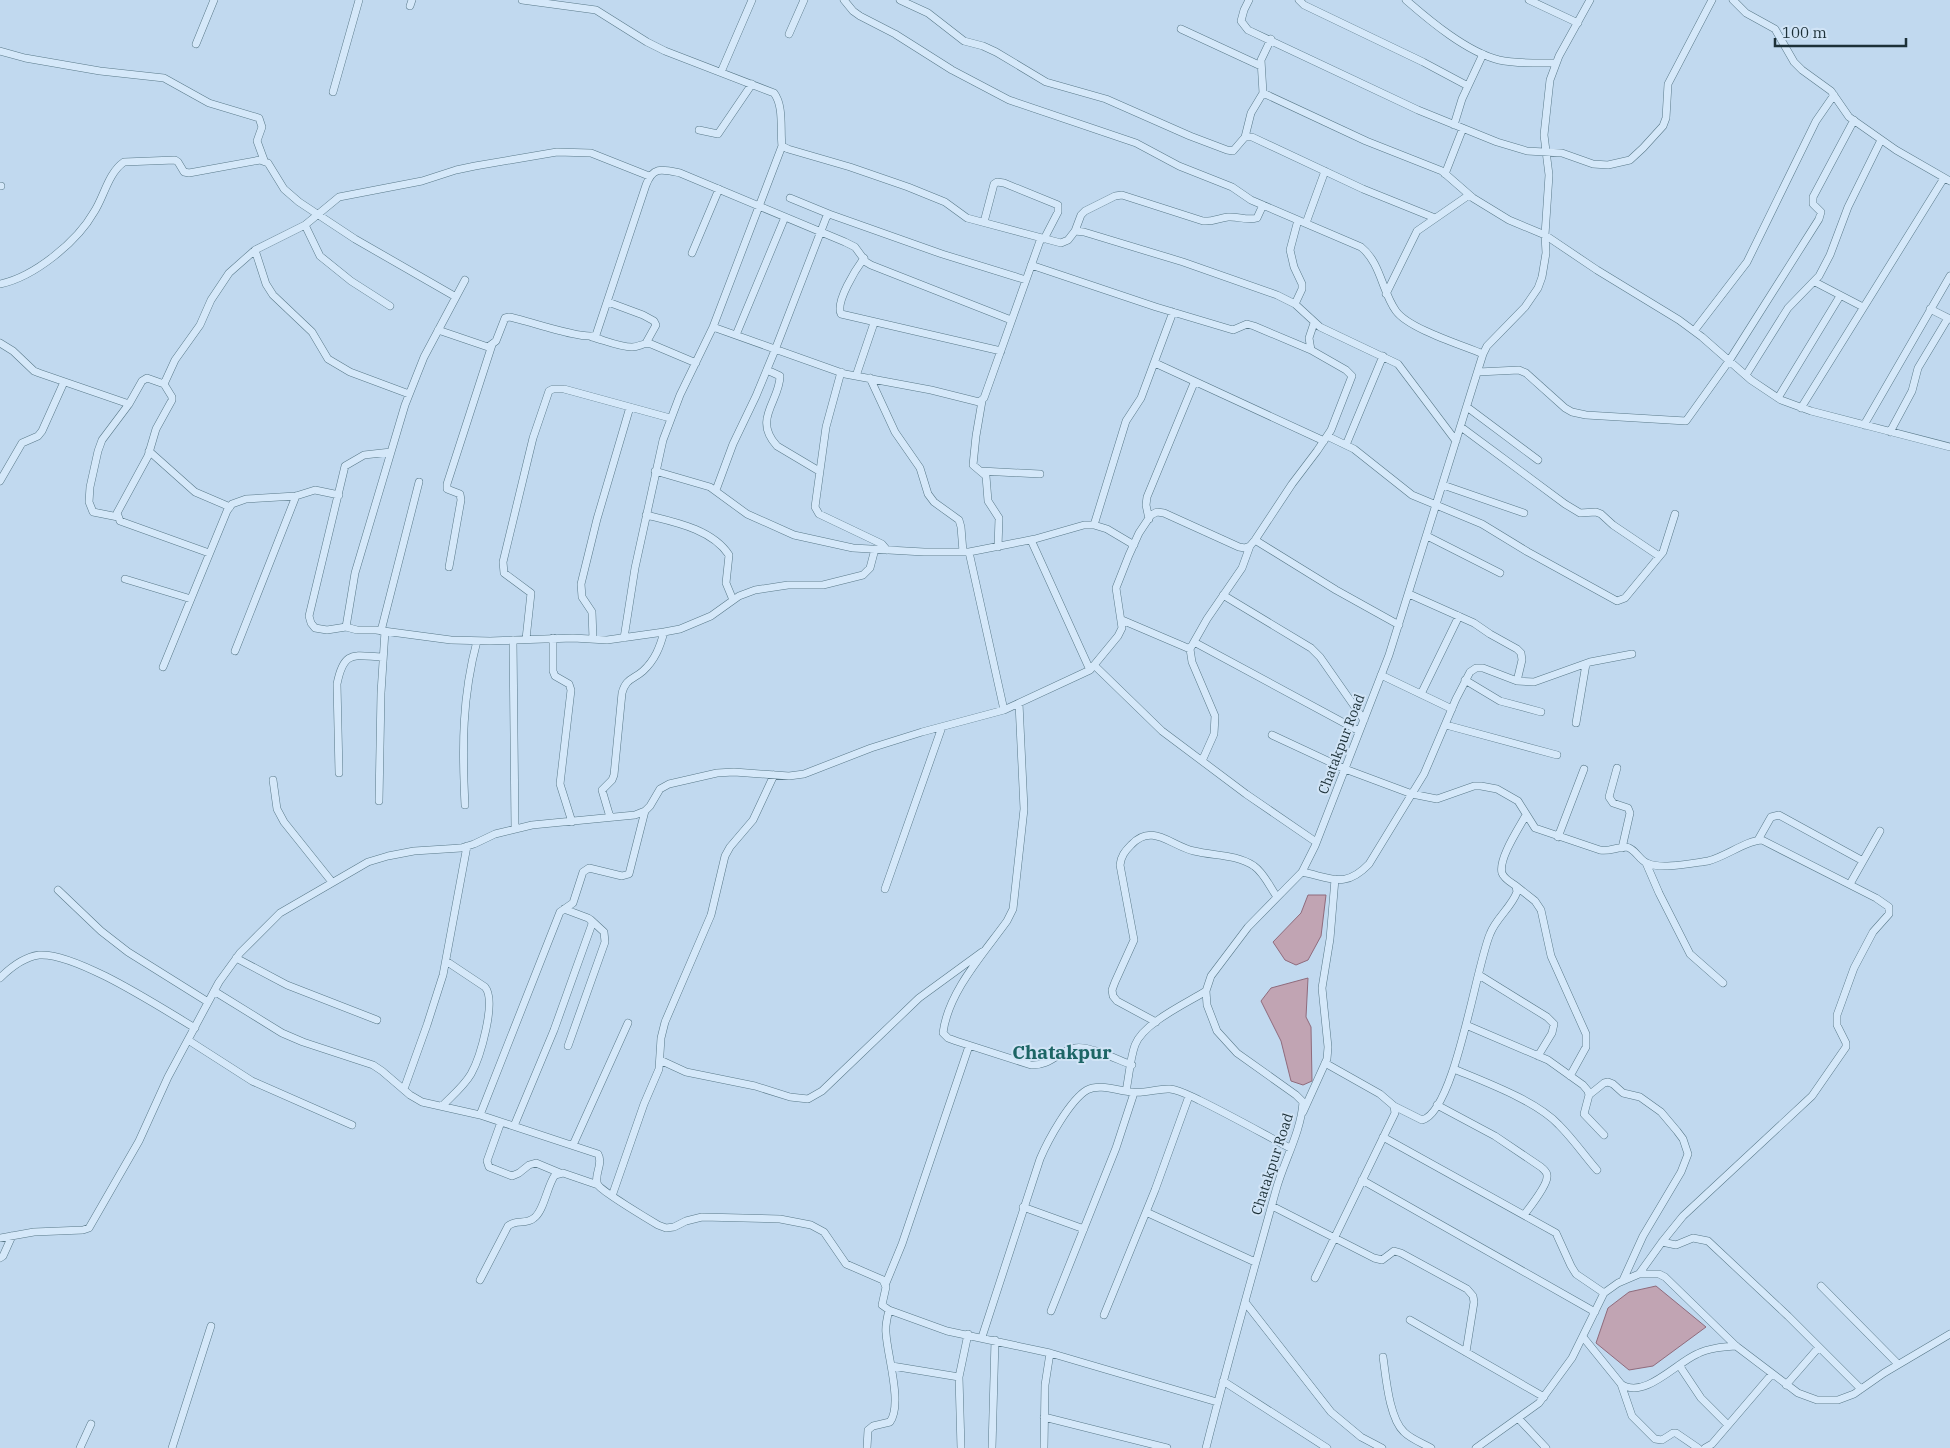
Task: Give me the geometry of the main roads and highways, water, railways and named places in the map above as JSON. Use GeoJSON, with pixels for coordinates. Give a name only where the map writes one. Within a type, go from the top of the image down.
{"type":"FeatureCollection","features":[{"type":"Feature","properties":{"kind":"district","name":"Chatakpur"},"geometry":{"type":"Point","coordinates":[1062,1052]}}]}
